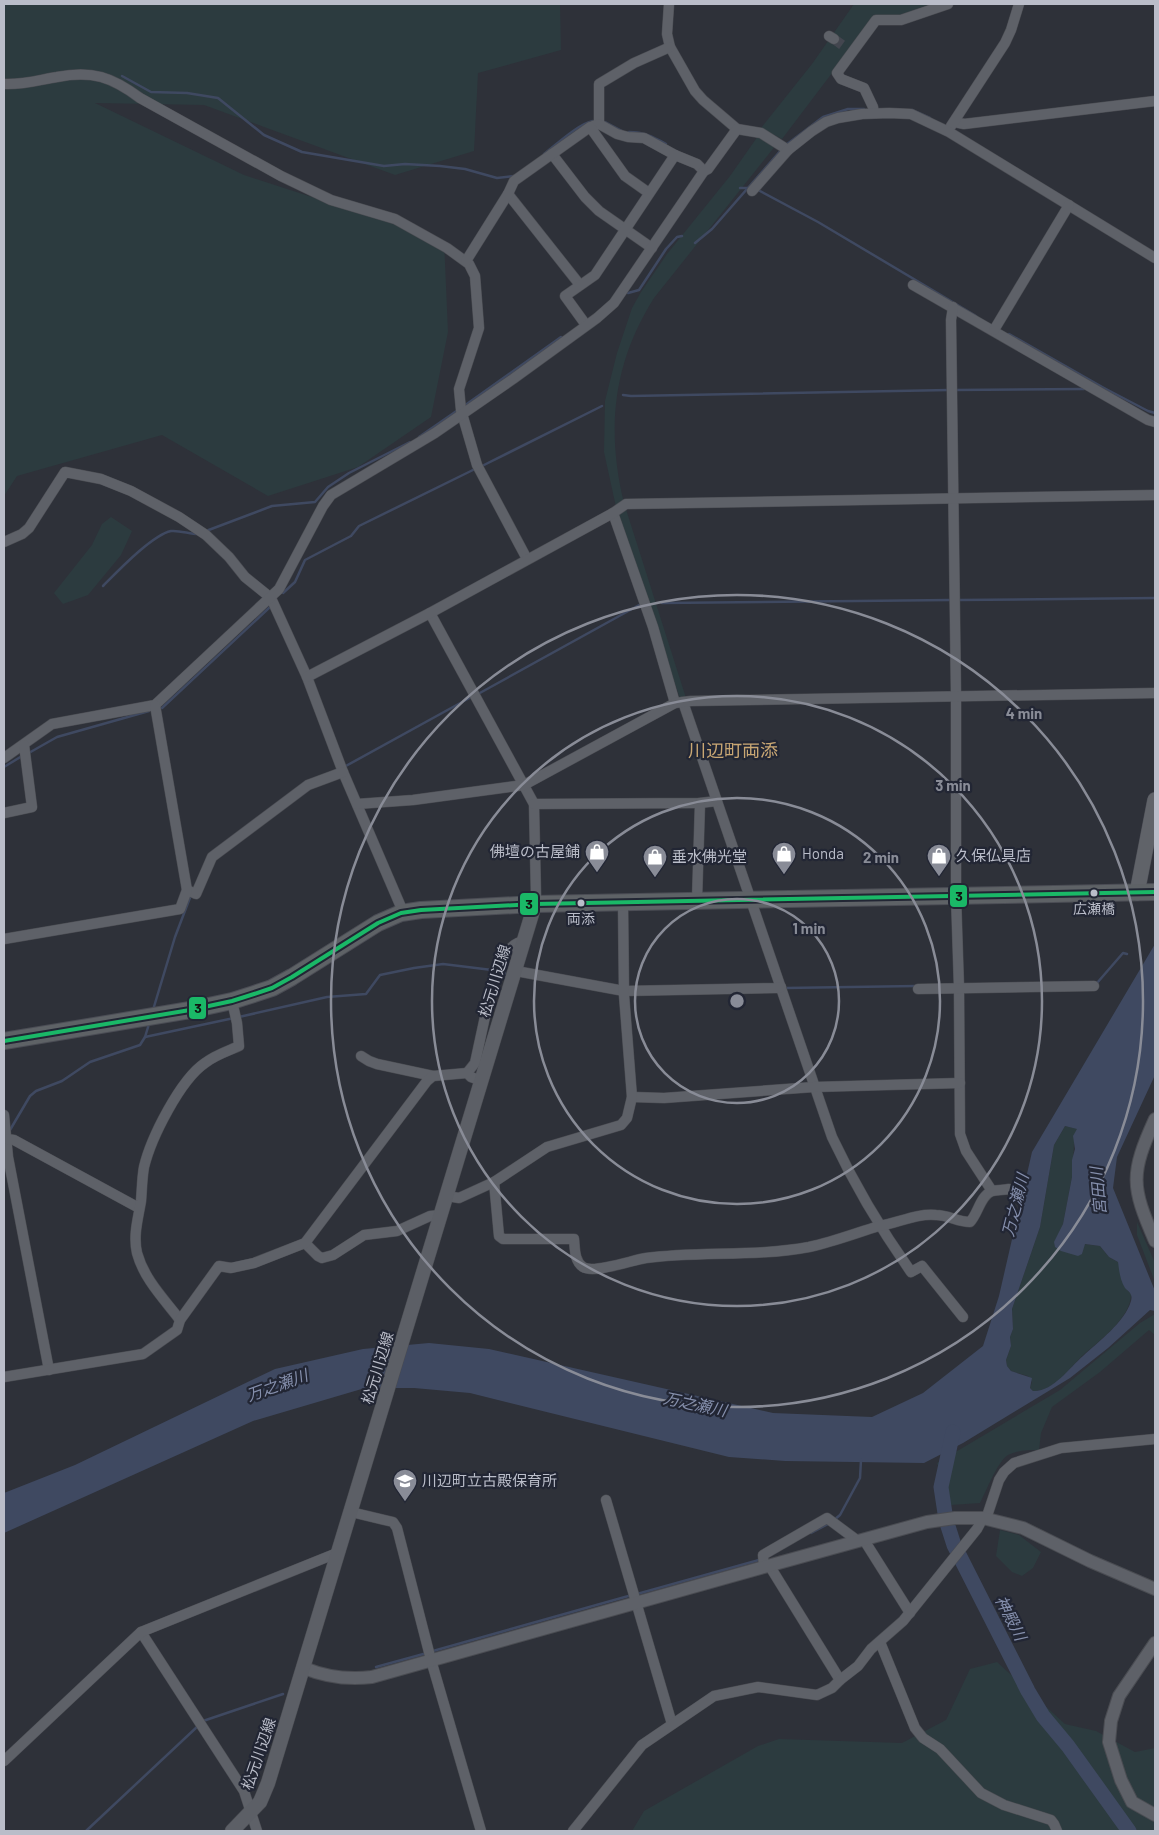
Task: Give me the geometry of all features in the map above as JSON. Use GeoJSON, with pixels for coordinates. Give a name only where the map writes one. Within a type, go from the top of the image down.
{"type":"FeatureCollection","features":[{"type":"Feature","properties":{"kind":"highway"},"geometry":{"type":"LineString","coordinates":[[4,1041],[190,1010],[234,1012],[378,923],[401,913],[421,910],[535,904],[697,900],[1155,892]]}},
{"type":"Feature","properties":{"kind":"main road"},"geometry":{"type":"LineString","coordinates":[[1137,893],[1155,800]]}},
{"type":"Feature","properties":{"kind":"main road","name":"松元川辺線"},"geometry":{"type":"LineString","coordinates":[[232,1831],[260,1802],[266,1788],[535,904]]}},
{"type":"Feature","properties":{"kind":"street"},"geometry":{"type":"LineString","coordinates":[[669,4],[667,34],[670,47],[695,91],[737,129],[761,133],[785,147]]}},
{"type":"Feature","properties":{"kind":"street"},"geometry":{"type":"LineString","coordinates":[[873,110],[864,88],[841,79],[836,73],[848,49],[876,20],[902,20],[920,12],[948,4]]}},
{"type":"Feature","properties":{"kind":"street"},"geometry":{"type":"LineString","coordinates":[[948,132],[1005,44],[1019,4]]}},
{"type":"Feature","properties":{"kind":"street"},"geometry":{"type":"LineString","coordinates":[[649,193],[625,176],[594,125],[599,84],[634,63],[670,47]]}},
{"type":"Feature","properties":{"kind":"street"},"geometry":{"type":"LineString","coordinates":[[4,84],[23,84],[58,76],[78,74],[93,75],[120,83],[140,98],[281,176],[331,200],[395,219],[447,248],[466,261],[475,276],[479,328],[459,389],[461,410],[478,468],[527,559]]}},
{"type":"Feature","properties":{"kind":"street"},"geometry":{"type":"LineString","coordinates":[[954,122],[964,124],[1155,101]]}},
{"type":"Feature","properties":{"kind":"street"},"geometry":{"type":"LineString","coordinates":[[752,191],[785,147],[826,122],[873,110],[911,114],[948,132],[1155,254]]}},
{"type":"Feature","properties":{"kind":"street"},"geometry":{"type":"LineString","coordinates":[[466,261],[508,194],[514,181],[594,125]]}},
{"type":"Feature","properties":{"kind":"street"},"geometry":{"type":"LineString","coordinates":[[594,125],[628,137],[644,138],[696,164],[704,171]]}},
{"type":"Feature","properties":{"kind":"street"},"geometry":{"type":"LineString","coordinates":[[4,758],[24,751],[52,724],[156,705],[279,589],[318,514],[331,495],[435,433],[461,410],[586,326],[614,303],[704,171],[708,169],[737,129]]}},
{"type":"Feature","properties":{"kind":"street"},"geometry":{"type":"LineString","coordinates":[[552,154],[585,198],[599,211],[652,248]]}},
{"type":"Feature","properties":{"kind":"street"},"geometry":{"type":"LineString","coordinates":[[586,326],[565,296],[595,275],[624,229],[676,155]]}},
{"type":"Feature","properties":{"kind":"street"},"geometry":{"type":"LineString","coordinates":[[508,194],[580,286]]}},
{"type":"Feature","properties":{"kind":"street"},"geometry":{"type":"LineString","coordinates":[[995,328],[1069,205]]}},
{"type":"Feature","properties":{"kind":"street"},"geometry":{"type":"LineString","coordinates":[[913,285],[995,328],[1148,420],[1155,422]]}},
{"type":"Feature","properties":{"kind":"street"},"geometry":{"type":"LineString","coordinates":[[954,308],[951,320],[960,1134],[966,1151],[992,1191]]}},
{"type":"Feature","properties":{"kind":"street"},"geometry":{"type":"LineString","coordinates":[[4,542],[22,534],[29,528],[65,472],[101,479],[131,491],[179,517],[203,533],[229,557],[245,577],[271,598],[307,677],[342,769],[401,913]]}},
{"type":"Feature","properties":{"kind":"street"},"geometry":{"type":"LineString","coordinates":[[307,677],[430,613],[613,513],[626,504],[1155,495]]}},
{"type":"Feature","properties":{"kind":"street"},"geometry":{"type":"LineString","coordinates":[[613,513],[679,702],[717,801],[832,1136],[854,1182],[879,1226],[911,1272],[922,1266],[963,1317]]}},
{"type":"Feature","properties":{"kind":"street"},"geometry":{"type":"LineString","coordinates":[[430,613],[534,804],[535,904]]}},
{"type":"Feature","properties":{"kind":"street"},"geometry":{"type":"LineString","coordinates":[[357,804],[412,800],[524,785],[679,702],[1155,693]]}},
{"type":"Feature","properties":{"kind":"street"},"geometry":{"type":"LineString","coordinates":[[4,939],[180,909],[190,891],[156,705]]}},
{"type":"Feature","properties":{"kind":"street"},"geometry":{"type":"LineString","coordinates":[[4,813],[32,808],[24,751]]}},
{"type":"Feature","properties":{"kind":"street"},"geometry":{"type":"LineString","coordinates":[[190,891],[196,894],[212,857],[308,786],[342,769]]}},
{"type":"Feature","properties":{"kind":"street"},"geometry":{"type":"LineString","coordinates":[[534,804],[700,803],[717,801]]}},
{"type":"Feature","properties":{"kind":"street"},"geometry":{"type":"LineString","coordinates":[[697,900],[700,803]]}},
{"type":"Feature","properties":{"kind":"street"},"geometry":{"type":"LineString","coordinates":[[446,1196],[459,1198],[494,1182],[547,1147],[621,1125],[627,1118],[632,1097],[624,993],[623,902]]}},
{"type":"Feature","properties":{"kind":"street"},"geometry":{"type":"LineString","coordinates":[[360,1056],[369,1062],[433,1076],[467,1073],[475,1063],[494,975],[510,949],[518,942],[524,941]]}},
{"type":"Feature","properties":{"kind":"street"},"geometry":{"type":"LineString","coordinates":[[516,971],[624,993],[776,988],[781,986]]}},
{"type":"Feature","properties":{"kind":"street"},"geometry":{"type":"LineString","coordinates":[[918,989],[959,986],[1094,986]]}},
{"type":"Feature","properties":{"kind":"street"},"geometry":{"type":"LineString","coordinates":[[180,1320],[144,1273],[137,1252],[135,1238],[147,1157],[164,1117],[181,1087],[204,1063],[239,1046],[234,1012]]}},
{"type":"Feature","properties":{"kind":"street"},"geometry":{"type":"LineString","coordinates":[[467,1073],[471,1077],[482,1081]]}},
{"type":"Feature","properties":{"kind":"street"},"geometry":{"type":"LineString","coordinates":[[4,1377],[143,1354],[177,1330],[180,1320],[219,1266],[231,1268],[245,1265],[304,1243],[415,1096],[433,1076]]}},
{"type":"Feature","properties":{"kind":"street"},"geometry":{"type":"LineString","coordinates":[[632,1097],[664,1098],[814,1087],[960,1084]]}},
{"type":"Feature","properties":{"kind":"street"},"geometry":{"type":"LineString","coordinates":[[4,1115],[7,1136],[6,1158],[49,1370]]}},
{"type":"Feature","properties":{"kind":"street"},"geometry":{"type":"LineString","coordinates":[[1155,1119],[1140,1154],[1136,1181],[1138,1198],[1155,1241]]}},
{"type":"Feature","properties":{"kind":"street"},"geometry":{"type":"LineString","coordinates":[[7,1136],[139,1208]]}},
{"type":"Feature","properties":{"kind":"street"},"geometry":{"type":"LineString","coordinates":[[494,1182],[499,1236],[503,1239],[574,1239],[578,1263],[588,1269],[596,1270],[631,1260],[649,1258],[791,1250],[812,1246],[879,1226],[937,1214],[970,1222],[975,1218],[981,1202],[992,1191],[1009,1189]]}},
{"type":"Feature","properties":{"kind":"street"},"geometry":{"type":"LineString","coordinates":[[304,1243],[318,1256],[327,1257],[364,1235],[397,1231],[430,1216],[441,1215]]}},
{"type":"Feature","properties":{"kind":"street"},"geometry":{"type":"LineString","coordinates":[[573,1831],[642,1745],[714,1696],[758,1687],[817,1695],[832,1688],[858,1666],[871,1649],[910,1613],[985,1518],[999,1480],[1004,1472],[1014,1463],[1061,1448],[1155,1439]]}},
{"type":"Feature","properties":{"kind":"street"},"geometry":{"type":"LineString","coordinates":[[606,1500],[672,1724]]}},
{"type":"Feature","properties":{"kind":"street"},"geometry":{"type":"LineString","coordinates":[[350,1512],[394,1522],[397,1528],[430,1655],[481,1831]]}},
{"type":"Feature","properties":{"kind":"street"},"geometry":{"type":"LineString","coordinates":[[840,1680],[765,1562],[763,1554],[827,1518],[861,1540],[910,1613]]}},
{"type":"Feature","properties":{"kind":"street"},"geometry":{"type":"LineString","coordinates":[[304,1668],[333,1676],[354,1679],[372,1677],[430,1655],[765,1562],[861,1540],[927,1522],[955,1518],[985,1518],[1011,1524],[1035,1533],[1090,1561],[1155,1589]]}},
{"type":"Feature","properties":{"kind":"street"},"geometry":{"type":"LineString","coordinates":[[4,1761],[141,1632],[337,1553]]}},
{"type":"Feature","properties":{"kind":"street"},"geometry":{"type":"LineString","coordinates":[[141,1632],[244,1791],[257,1831]]}},
{"type":"Feature","properties":{"kind":"street"},"geometry":{"type":"LineString","coordinates":[[880,1642],[919,1735],[940,1749],[981,1793],[1004,1805],[1050,1820],[1057,1831]]}},
{"type":"Feature","properties":{"kind":"street"},"geometry":{"type":"LineString","coordinates":[[1155,1643],[1119,1696],[1111,1721],[1109,1742],[1121,1780],[1132,1802],[1155,1815]]}},
{"type":"Feature","properties":{"kind":"shaded area"},"geometry":{"type":"Polygon","coordinates":[[[4,4],[560,4],[561,50],[478,73],[474,151],[395,175],[204,105],[95,103],[244,175],[444,240],[448,332],[431,417],[358,467],[268,496],[162,435],[17,476],[4,496],[4,4]]]}},
{"type":"Feature","properties":{"kind":"shaded area"},"geometry":{"type":"Polygon","coordinates":[[[854,4],[930,4],[896,17],[869,14],[876,15],[782,139],[761,128],[812,64],[854,4]]]}},
{"type":"Feature","properties":{"kind":"shaded area"},"geometry":{"type":"Polygon","coordinates":[[[758,136],[776,145],[654,298],[640,322],[629,347],[617,397],[615,449],[618,476],[624,503],[686,698],[680,698],[646,602],[616,507],[604,452],[605,401],[617,353],[632,308],[641,292],[667,254],[730,176],[758,136]]]}},
{"type":"Feature","properties":{"kind":"shaded area"},"geometry":{"type":"Polygon","coordinates":[[[111,517],[132,531],[121,555],[88,595],[63,604],[54,593],[92,545],[102,524],[111,517]]]}},
{"type":"Feature","properties":{"kind":"shaded area"},"geometry":{"type":"Polygon","coordinates":[[[1065,1126],[1078,1129],[1074,1144],[1072,1177],[1063,1224],[1055,1242],[1082,1254],[1084,1244],[1100,1246],[1109,1257],[1118,1262],[1125,1287],[1131,1294],[1130,1303],[1126,1312],[1113,1328],[1054,1384],[1047,1388],[1033,1391],[1030,1388],[1032,1382],[1028,1376],[1011,1371],[1007,1366],[1006,1360],[1011,1346],[1010,1337],[1013,1329],[1012,1309],[1040,1227],[1054,1145],[1065,1126]]]}},
{"type":"Feature","properties":{"kind":"shaded area"},"geometry":{"type":"Polygon","coordinates":[[[1137,1222],[1155,1263],[1155,1282],[1137,1235],[1137,1222]]]}},
{"type":"Feature","properties":{"kind":"shaded area"},"geometry":{"type":"Polygon","coordinates":[[[1155,1314],[1155,1335],[1149,1330],[1100,1372],[1052,1407],[1041,1433],[1039,1450],[1027,1450],[1008,1455],[996,1470],[980,1503],[951,1505],[937,1463],[1060,1390],[1140,1323],[1155,1314]]]}},
{"type":"Feature","properties":{"kind":"shaded area"},"geometry":{"type":"Polygon","coordinates":[[[1000,1530],[1019,1535],[1041,1552],[1033,1568],[1022,1576],[1012,1572],[996,1556],[1000,1530]]]}},
{"type":"Feature","properties":{"kind":"shaded area"},"geometry":{"type":"Polygon","coordinates":[[[997,1662],[1065,1724],[1096,1731],[1135,1752],[1155,1748],[1155,1831],[632,1831],[644,1811],[758,1746],[779,1739],[902,1743],[946,1720],[970,1669],[997,1662]]]}},
{"type":"Feature","properties":{"kind":"water"},"geometry":{"type":"Polygon","coordinates":[[[1155,944],[1155,1075],[1117,1157],[1113,1188],[1155,1291],[1155,1311],[1150,1310],[1108,1348],[1070,1378],[963,1443],[924,1463],[785,1461],[729,1457],[470,1393],[414,1388],[365,1388],[253,1421],[4,1533],[4,1493],[75,1465],[275,1369],[363,1349],[429,1343],[489,1349],[773,1413],[872,1417],[923,1393],[983,1346],[999,1296],[1032,1152],[1155,944]],[[1065,1126],[1054,1145],[1040,1227],[1012,1309],[1013,1329],[1010,1337],[1011,1346],[1006,1360],[1007,1366],[1011,1371],[1032,1378],[1030,1388],[1033,1391],[1047,1388],[1054,1384],[1103,1338],[1123,1316],[1128,1309],[1131,1299],[1130,1293],[1122,1282],[1118,1262],[1109,1257],[1100,1246],[1085,1244],[1082,1254],[1078,1256],[1061,1251],[1055,1247],[1054,1242],[1063,1224],[1072,1177],[1072,1160],[1075,1149],[1073,1136],[1077,1129],[1065,1126]]]}},
{"type":"Feature","properties":{"kind":"waterway"},"geometry":{"type":"LineString","coordinates":[[122,76],[151,92],[187,93],[218,98],[264,135],[302,152],[384,166],[405,164],[440,166],[465,169],[497,178],[514,176]]}},
{"type":"Feature","properties":{"kind":"waterway"},"geometry":{"type":"LineString","coordinates":[[786,145],[823,117],[848,109],[864,109]]}},
{"type":"Feature","properties":{"kind":"waterway"},"geometry":{"type":"LineString","coordinates":[[912,110],[930,118]]}},
{"type":"Feature","properties":{"kind":"waterway"},"geometry":{"type":"LineString","coordinates":[[544,154],[574,130],[593,121]]}},
{"type":"Feature","properties":{"kind":"waterway"},"geometry":{"type":"LineString","coordinates":[[605,122],[622,131]]}},
{"type":"Feature","properties":{"kind":"waterway"},"geometry":{"type":"LineString","coordinates":[[629,132],[644,134],[666,144]]}},
{"type":"Feature","properties":{"kind":"waterway"},"geometry":{"type":"LineString","coordinates":[[695,243],[712,229],[782,149]]}},
{"type":"Feature","properties":{"kind":"waterway"},"geometry":{"type":"LineString","coordinates":[[740,188],[747,188]]}},
{"type":"Feature","properties":{"kind":"waterway"},"geometry":{"type":"LineString","coordinates":[[758,190],[818,222],[976,316]]}},
{"type":"Feature","properties":{"kind":"waterway"},"geometry":{"type":"LineString","coordinates":[[628,293],[639,290],[666,249],[677,237],[682,236]]}},
{"type":"Feature","properties":{"kind":"waterway"},"geometry":{"type":"LineString","coordinates":[[1009,334],[1104,388]]}},
{"type":"Feature","properties":{"kind":"waterway"},"geometry":{"type":"LineString","coordinates":[[464,406],[561,337]]}},
{"type":"Feature","properties":{"kind":"waterway"},"geometry":{"type":"LineString","coordinates":[[1104,388],[1155,413]]}},
{"type":"Feature","properties":{"kind":"waterway"},"geometry":{"type":"LineString","coordinates":[[955,390],[1084,389]]}},
{"type":"Feature","properties":{"kind":"waterway"},"geometry":{"type":"LineString","coordinates":[[623,395],[949,390]]}},
{"type":"Feature","properties":{"kind":"waterway"},"geometry":{"type":"LineString","coordinates":[[482,466],[602,406]]}},
{"type":"Feature","properties":{"kind":"waterway"},"geometry":{"type":"LineString","coordinates":[[419,437],[458,410]]}},
{"type":"Feature","properties":{"kind":"waterway"},"geometry":{"type":"LineString","coordinates":[[206,531],[272,506],[315,502],[328,487],[349,473],[410,442]]}},
{"type":"Feature","properties":{"kind":"waterway"},"geometry":{"type":"LineString","coordinates":[[283,593],[295,582],[305,560],[351,536],[359,526],[477,468]]}},
{"type":"Feature","properties":{"kind":"waterway"},"geometry":{"type":"LineString","coordinates":[[103,586],[145,546],[163,534],[171,531],[198,534]]}},
{"type":"Feature","properties":{"kind":"waterway"},"geometry":{"type":"LineString","coordinates":[[960,600],[1155,598]]}},
{"type":"Feature","properties":{"kind":"waterway"},"geometry":{"type":"LineString","coordinates":[[662,603],[950,600]]}},
{"type":"Feature","properties":{"kind":"waterway"},"geometry":{"type":"LineString","coordinates":[[478,694],[641,604]]}},
{"type":"Feature","properties":{"kind":"waterway"},"geometry":{"type":"LineString","coordinates":[[162,708],[270,607]]}},
{"type":"Feature","properties":{"kind":"waterway"},"geometry":{"type":"LineString","coordinates":[[344,767],[473,696]]}},
{"type":"Feature","properties":{"kind":"waterway"},"geometry":{"type":"LineString","coordinates":[[27,754],[57,737],[149,711]]}},
{"type":"Feature","properties":{"kind":"waterway"},"geometry":{"type":"LineString","coordinates":[[4,767],[22,756]]}},
{"type":"Feature","properties":{"kind":"waterway"},"geometry":{"type":"LineString","coordinates":[[153,1010],[175,937],[191,895]]}},
{"type":"Feature","properties":{"kind":"waterway"},"geometry":{"type":"LineString","coordinates":[[1097,983],[1123,953],[1127,954]]}},
{"type":"Feature","properties":{"kind":"waterway"},"geometry":{"type":"LineString","coordinates":[[239,1017],[327,997],[366,994],[380,975],[414,968],[443,964],[492,970]]}},
{"type":"Feature","properties":{"kind":"waterway"},"geometry":{"type":"LineString","coordinates":[[499,972],[506,974]]}},
{"type":"Feature","properties":{"kind":"waterway"},"geometry":{"type":"LineString","coordinates":[[785,988],[916,986]]}},
{"type":"Feature","properties":{"kind":"waterway"},"geometry":{"type":"LineString","coordinates":[[145,1037],[234,1018]]}},
{"type":"Feature","properties":{"kind":"waterway"},"geometry":{"type":"LineString","coordinates":[[10,1130],[30,1096],[36,1091],[62,1081],[90,1062],[140,1045],[149,1024]]}},
{"type":"Feature","properties":{"kind":"waterway","name":"神殿川"},"geometry":{"type":"LineString","coordinates":[[953,1432],[941,1487],[946,1520],[954,1545],[1028,1691],[1043,1716],[1068,1746],[1129,1831]]}},
{"type":"Feature","properties":{"kind":"waterway"},"geometry":{"type":"LineString","coordinates":[[834,1520],[840,1515],[860,1478],[861,1460]]}},
{"type":"Feature","properties":{"kind":"waterway"},"geometry":{"type":"LineString","coordinates":[[811,1533],[830,1523]]}},
{"type":"Feature","properties":{"kind":"waterway"},"geometry":{"type":"LineString","coordinates":[[637,1594],[759,1560]]}},
{"type":"Feature","properties":{"kind":"waterway"},"geometry":{"type":"LineString","coordinates":[[433,1651],[632,1595]]}},
{"type":"Feature","properties":{"kind":"waterway"},"geometry":{"type":"LineString","coordinates":[[376,1667],[427,1653]]}},
{"type":"Feature","properties":{"kind":"waterway"},"geometry":{"type":"LineString","coordinates":[[203,1721],[283,1694]]}},
{"type":"Feature","properties":{"kind":"waterway"},"geometry":{"type":"LineString","coordinates":[[86,1831],[198,1726]]}},
{"type":"Feature","properties":{"kind":"tunnel"},"geometry":{"type":"LineString","coordinates":[[834,39],[845,47]]}},
{"type":"Feature","properties":{"kind":"transit line","name":"3"},"geometry":{"type":"LineString","coordinates":[[4,1041],[190,1010],[232,1001],[272,988],[378,923],[401,913],[421,910],[535,904],[1155,892]]}},
{"type":"Feature","properties":{"kind":"place","name":"佛壇の古屋鋪"},"geometry":{"type":"Point","coordinates":[597,873]}},
{"type":"Feature","properties":{"kind":"place","name":"Honda"},"geometry":{"type":"Point","coordinates":[784,875]}},
{"type":"Feature","properties":{"kind":"place","name":"久保仏具店"},"geometry":{"type":"Point","coordinates":[939,877]}},
{"type":"Feature","properties":{"kind":"place","name":"垂水佛光堂"},"geometry":{"type":"Point","coordinates":[655,878]}},
{"type":"Feature","properties":{"kind":"place","name":"広瀬橋"},"geometry":{"type":"Point","coordinates":[1094,893]}},
{"type":"Feature","properties":{"kind":"place","name":"両添"},"geometry":{"type":"Point","coordinates":[581,903]}},
{"type":"Feature","properties":{"kind":"place","name":"川辺町立古殿保育所"},"geometry":{"type":"Point","coordinates":[405,1502]}},
{"type":"Feature","properties":{"kind":"district","name":"川辺町両添"},"geometry":{"type":"Point","coordinates":[733,751]}},
{"type":"Feature","properties":{"kind":"water label","name":"宮田川"},"geometry":{"type":"Point","coordinates":[1098,1191]}},
{"type":"Feature","properties":{"kind":"water label","name":"万之瀬川"},"geometry":{"type":"Point","coordinates":[1015,1205]}},
{"type":"Feature","properties":{"kind":"water label","name":"万之瀬川"},"geometry":{"type":"Point","coordinates":[277,1385]}},
{"type":"Feature","properties":{"kind":"water label","name":"万之瀬川"},"geometry":{"type":"Point","coordinates":[695,1404]}}]}
